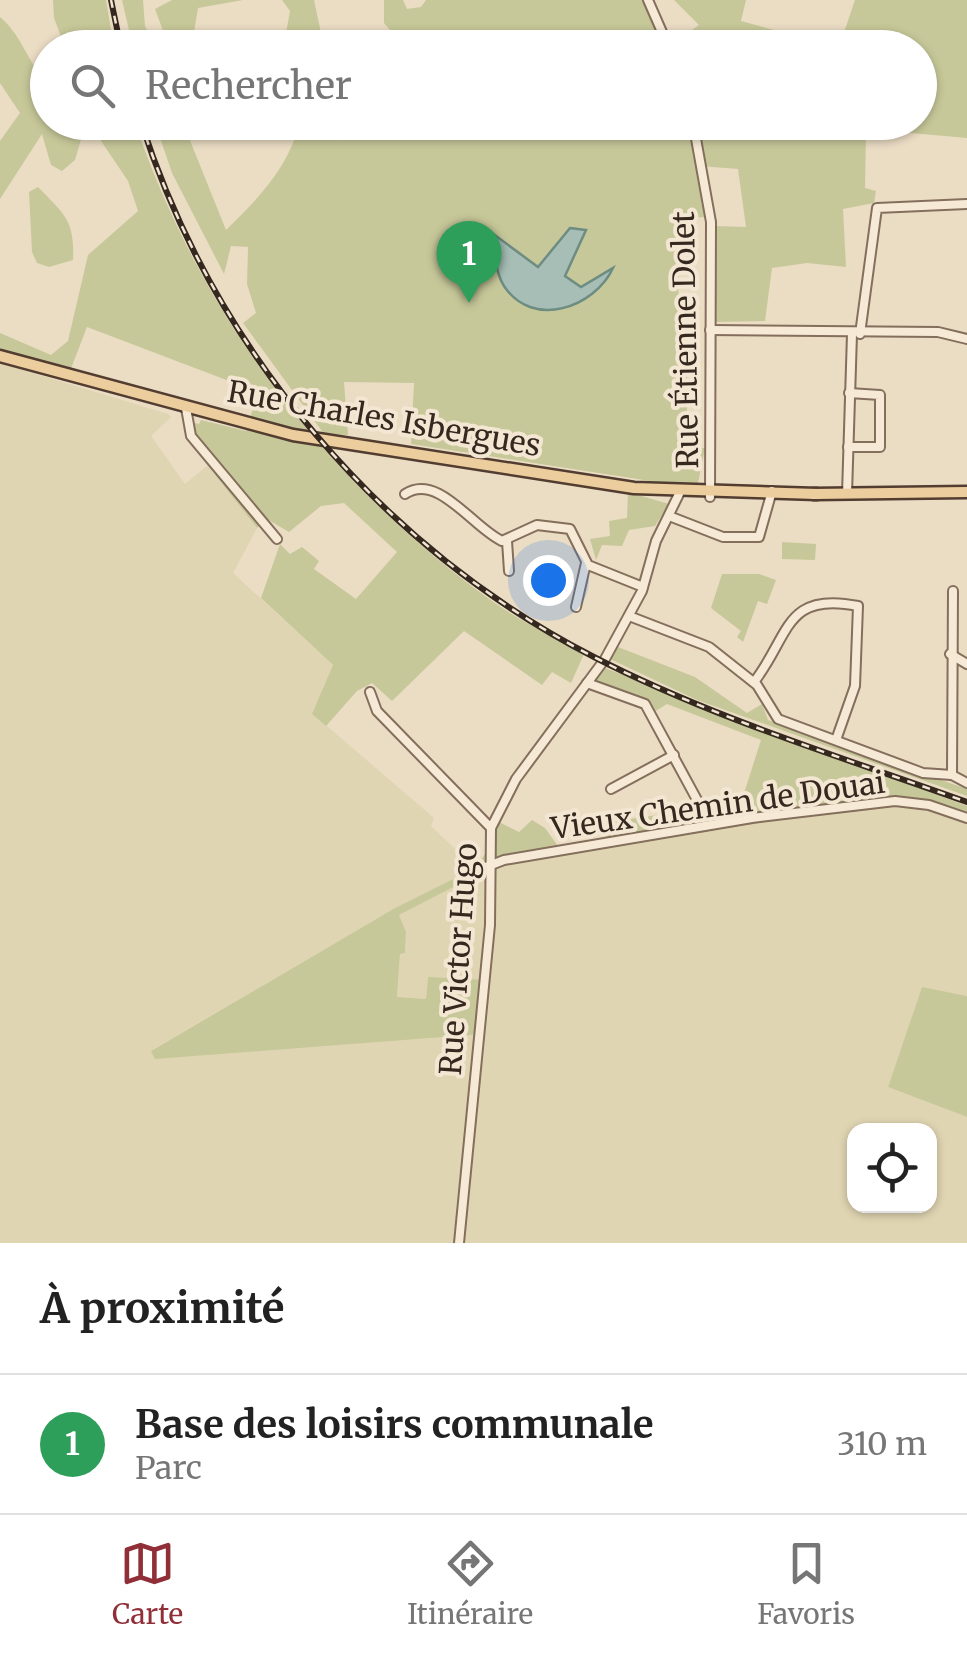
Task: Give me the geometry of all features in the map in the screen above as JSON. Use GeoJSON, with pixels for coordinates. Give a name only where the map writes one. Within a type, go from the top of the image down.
{"type":"FeatureCollection","features":[{"type":"Feature","properties":{"kind":"main road","name":"Rue Charles Isbergues"},"geometry":{"type":"LineString","coordinates":[[0,356],[278,432],[634,488],[710,495],[964,493]]}},
{"type":"Feature","properties":{"kind":"street"},"geometry":{"type":"LineString","coordinates":[[648,0],[660,30]]}},
{"type":"Feature","properties":{"kind":"street","name":"Rue Étienne Dolet"},"geometry":{"type":"LineString","coordinates":[[696,140],[710,217],[710,495]]}},
{"type":"Feature","properties":{"kind":"street"},"geometry":{"type":"LineString","coordinates":[[847,494],[856,334],[877,208],[967,204]]}},
{"type":"Feature","properties":{"kind":"street"},"geometry":{"type":"LineString","coordinates":[[710,330],[938,332],[967,339]]}},
{"type":"Feature","properties":{"kind":"street"},"geometry":{"type":"LineString","coordinates":[[850,393],[880,396],[879,458]]}},
{"type":"Feature","properties":{"kind":"street"},"geometry":{"type":"LineString","coordinates":[[186,408],[191,436],[277,539]]}},
{"type":"Feature","properties":{"kind":"street"},"geometry":{"type":"LineString","coordinates":[[848,447],[880,447]]}},
{"type":"Feature","properties":{"kind":"street"},"geometry":{"type":"LineString","coordinates":[[406,494],[418,488],[437,491],[479,528],[507,541]]}},
{"type":"Feature","properties":{"kind":"street"},"geometry":{"type":"LineString","coordinates":[[669,516],[725,537],[757,537],[772,493]]}},
{"type":"Feature","properties":{"kind":"street","name":"Rue Victor Hugo"},"geometry":{"type":"LineString","coordinates":[[459,1243],[490,925],[491,828],[516,779],[629,616],[644,587],[656,541],[679,494]]}},
{"type":"Feature","properties":{"kind":"street"},"geometry":{"type":"LineString","coordinates":[[507,541],[534,526],[567,528],[574,533],[586,563],[576,606]]}},
{"type":"Feature","properties":{"kind":"street"},"geometry":{"type":"LineString","coordinates":[[507,541],[509,571]]}},
{"type":"Feature","properties":{"kind":"street"},"geometry":{"type":"LineString","coordinates":[[586,563],[644,587]]}},
{"type":"Feature","properties":{"kind":"street"},"geometry":{"type":"LineString","coordinates":[[952,775],[953,590]]}},
{"type":"Feature","properties":{"kind":"street"},"geometry":{"type":"LineString","coordinates":[[754,682],[788,624],[808,606],[820,602],[858,606],[855,686],[836,740]]}},
{"type":"Feature","properties":{"kind":"street"},"geometry":{"type":"LineString","coordinates":[[629,616],[706,644],[754,682],[775,718],[923,773],[952,775],[967,783]]}},
{"type":"Feature","properties":{"kind":"street"},"geometry":{"type":"LineString","coordinates":[[950,654],[967,664]]}},
{"type":"Feature","properties":{"kind":"street"},"geometry":{"type":"LineString","coordinates":[[586,683],[645,704],[702,809]]}},
{"type":"Feature","properties":{"kind":"street"},"geometry":{"type":"LineString","coordinates":[[370,692],[377,711],[491,828]]}},
{"type":"Feature","properties":{"kind":"street"},"geometry":{"type":"LineString","coordinates":[[612,789],[674,755]]}},
{"type":"Feature","properties":{"kind":"street","name":"Vieux Chemin de Douai"},"geometry":{"type":"LineString","coordinates":[[476,871],[490,862],[752,818],[895,802],[929,806],[967,818]]}},
{"type":"Feature","properties":{"kind":"shaded area"},"geometry":{"type":"Polygon","coordinates":[[[570,228],[586,230],[565,276],[581,287],[613,268],[604,282],[563,308],[546,310],[516,299],[499,274],[492,233],[538,267],[570,228]]]}},
{"type":"Feature","properties":{"kind":"shaded area"},"geometry":{"type":"Polygon","coordinates":[[[0,363],[171,417],[151,436],[185,484],[208,465],[257,528],[233,573],[333,665],[313,714],[434,818],[431,826],[475,868],[395,908],[152,1050],[481,1034],[428,977],[426,999],[397,998],[400,953],[405,953],[406,932],[399,915],[500,863],[782,817],[919,804],[967,821],[967,996],[922,988],[888,1087],[967,1117],[967,1243],[0,1243],[0,363]]]}},
{"type":"Feature","properties":{"kind":"green space"},"geometry":{"type":"Polygon","coordinates":[[[53,0],[106,0],[111,30],[59,30],[53,0]]]}},
{"type":"Feature","properties":{"kind":"green space"},"geometry":{"type":"Polygon","coordinates":[[[122,0],[143,0],[147,30],[129,30],[122,0]]]}},
{"type":"Feature","properties":{"kind":"green space"},"geometry":{"type":"Polygon","coordinates":[[[172,0],[243,0],[198,8],[194,30],[163,30],[155,9],[172,0]]]}},
{"type":"Feature","properties":{"kind":"green space"},"geometry":{"type":"Polygon","coordinates":[[[282,0],[314,0],[320,30],[287,30],[290,11],[282,0]]]}},
{"type":"Feature","properties":{"kind":"green space"},"geometry":{"type":"Polygon","coordinates":[[[384,0],[403,0],[407,9],[421,7],[426,0],[642,0],[657,30],[390,30],[384,23],[384,0]]]}},
{"type":"Feature","properties":{"kind":"green space"},"geometry":{"type":"Polygon","coordinates":[[[674,0],[746,0],[741,21],[774,30],[692,30],[699,25],[674,0]]]}},
{"type":"Feature","properties":{"kind":"green space"},"geometry":{"type":"Polygon","coordinates":[[[855,0],[967,0],[967,138],[937,135],[937,30],[845,30],[855,0]]]}},
{"type":"Feature","properties":{"kind":"green space"},"geometry":{"type":"Polygon","coordinates":[[[0,17],[30,59],[30,140],[38,140],[0,199],[0,141],[20,113],[0,83],[0,17]]]}},
{"type":"Feature","properties":{"kind":"green space"},"geometry":{"type":"Polygon","coordinates":[[[44,140],[81,140],[75,160],[62,171],[51,165],[44,140]]]}},
{"type":"Feature","properties":{"kind":"green space"},"geometry":{"type":"Polygon","coordinates":[[[100,140],[141,140],[195,262],[233,328],[323,448],[375,503],[432,554],[503,608],[584,654],[571,683],[552,672],[542,685],[464,631],[392,701],[372,683],[357,691],[326,726],[312,714],[333,665],[261,598],[280,544],[290,554],[302,547],[319,561],[314,569],[356,599],[397,552],[344,503],[321,506],[289,532],[267,519],[257,528],[191,444],[190,422],[199,424],[201,420],[246,431],[258,392],[87,327],[70,371],[0,351],[0,333],[51,355],[68,341],[88,255],[138,211],[128,181],[100,140]]]}},
{"type":"Feature","properties":{"kind":"green space"},"geometry":{"type":"Polygon","coordinates":[[[161,140],[190,140],[226,230],[280,168],[295,140],[866,140],[865,188],[876,191],[874,203],[843,209],[846,267],[807,263],[772,268],[765,321],[716,322],[715,226],[746,227],[738,169],[700,166],[706,217],[681,218],[676,361],[687,362],[687,448],[705,448],[698,483],[689,487],[411,444],[414,383],[344,382],[348,435],[324,434],[243,323],[256,313],[247,284],[248,247],[231,246],[224,274],[172,173],[161,140]]]}},
{"type":"Feature","properties":{"kind":"green space"},"geometry":{"type":"Polygon","coordinates":[[[38,187],[70,226],[73,260],[49,267],[37,263],[32,252],[29,192],[38,187]]]}},
{"type":"Feature","properties":{"kind":"green space"},"geometry":{"type":"Polygon","coordinates":[[[628,492],[669,504],[655,526],[629,530],[622,546],[602,545],[596,560],[590,539],[610,536],[609,521],[627,518],[628,492]]]}},
{"type":"Feature","properties":{"kind":"green space"},"geometry":{"type":"Polygon","coordinates":[[[782,542],[816,544],[815,560],[782,559],[782,542]]]}},
{"type":"Feature","properties":{"kind":"green space"},"geometry":{"type":"Polygon","coordinates":[[[722,574],[759,574],[776,580],[767,604],[758,601],[743,642],[737,637],[741,631],[711,608],[722,574]]]}},
{"type":"Feature","properties":{"kind":"green space"},"geometry":{"type":"Polygon","coordinates":[[[618,647],[695,677],[747,713],[762,704],[768,720],[967,789],[967,796],[697,700],[610,659],[618,647]]]}},
{"type":"Feature","properties":{"kind":"green space"},"geometry":{"type":"Polygon","coordinates":[[[605,668],[967,806],[967,821],[919,804],[893,803],[607,846],[601,823],[665,814],[685,806],[692,817],[739,809],[761,740],[667,704],[654,712],[649,703],[593,682],[605,668]]]}},
{"type":"Feature","properties":{"kind":"green space"},"geometry":{"type":"Polygon","coordinates":[[[532,820],[545,828],[563,853],[500,863],[399,915],[406,932],[397,997],[426,999],[428,977],[488,980],[482,1034],[155,1059],[151,1051],[395,908],[475,868],[492,844],[499,822],[519,832],[532,820]]]}},
{"type":"Feature","properties":{"kind":"green space"},"geometry":{"type":"Polygon","coordinates":[[[922,987],[967,996],[967,1117],[888,1087],[922,987]]]}},
{"type":"Feature","properties":{"kind":"railway"},"geometry":{"type":"LineString","coordinates":[[111,0],[117,30]]}},
{"type":"Feature","properties":{"kind":"railway"},"geometry":{"type":"LineString","coordinates":[[148,140],[173,206],[213,286],[261,363],[315,434],[377,500],[444,559],[517,612],[639,679],[778,736],[967,802]]}},
{"type":"Feature","properties":{"kind":"place","name":"Base des loisirs communale"},"geometry":{"type":"Point","coordinates":[469,303]}}]}
